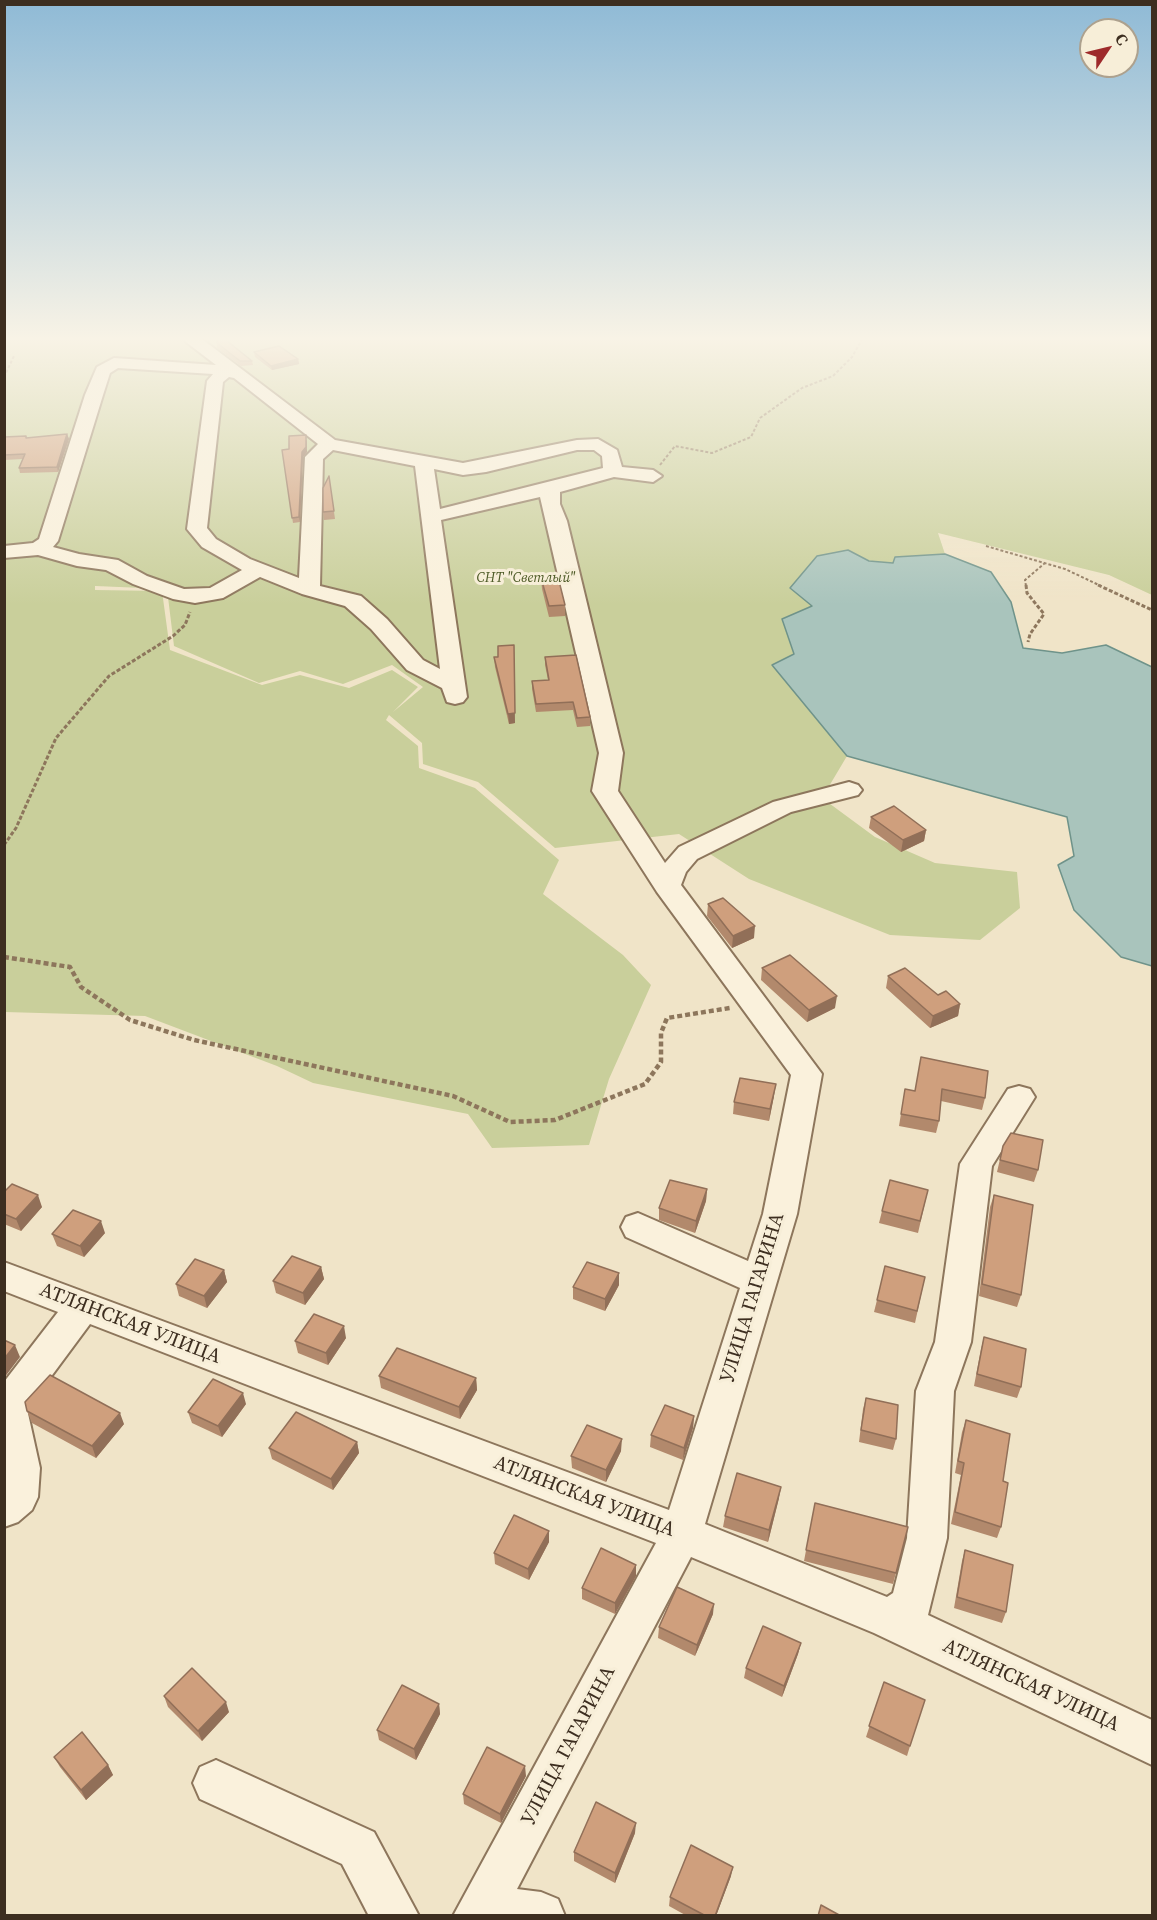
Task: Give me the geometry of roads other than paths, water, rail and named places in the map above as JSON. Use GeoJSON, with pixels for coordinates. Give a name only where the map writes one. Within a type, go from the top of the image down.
{"type":"FeatureCollection","features":[{"type":"Feature","properties":{"kind":"street"},"geometry":{"type":"LineString","coordinates":[[39,549],[48,541],[84,426]]}},
{"type":"Feature","properties":{"kind":"street"},"geometry":{"type":"LineString","coordinates":[[210,426],[197,529],[209,543],[259,569],[309,590],[353,601],[379,624],[415,665],[454,691],[424,462]]}},
{"type":"Feature","properties":{"kind":"street"},"geometry":{"type":"LineString","coordinates":[[304,426],[329,444],[463,469],[486,466],[577,445],[598,444],[611,454],[613,471]]}},
{"type":"Feature","properties":{"kind":"street"},"geometry":{"type":"LineString","coordinates":[[309,590],[314,457],[329,444]]}},
{"type":"Feature","properties":{"kind":"street"},"geometry":{"type":"LineString","coordinates":[[430,517],[579,482],[613,471],[653,476]]}},
{"type":"Feature","properties":{"kind":"street","name":"УЛИЦА ГАГАРИНА"},"geometry":{"type":"LineString","coordinates":[[480,1912],[682,1534],[780,1214],[807,1074],[667,886],[605,791],[611,753],[557,521],[550,504],[550,487]]}},
{"type":"Feature","properties":{"kind":"street"},"geometry":{"type":"LineString","coordinates":[[4,552],[39,549],[77,560],[111,564],[140,580],[180,595],[195,597],[216,594],[259,569]]}},
{"type":"Feature","properties":{"kind":"street"},"geometry":{"type":"LineString","coordinates":[[667,886],[674,869],[688,853],[782,807],[849,790]]}},
{"type":"Feature","properties":{"kind":"street"},"geometry":{"type":"LineString","coordinates":[[889,1618],[911,1606],[927,1538],[935,1391],[953,1342],[976,1164],[1019,1097]]}},
{"type":"Feature","properties":{"kind":"street"},"geometry":{"type":"LineString","coordinates":[[638,1227],[759,1281]]}},
{"type":"Feature","properties":{"kind":"street","name":"АТЛЯНСКАЯ УЛИЦА"},"geometry":{"type":"LineString","coordinates":[[4,1276],[682,1534],[889,1618],[1152,1743]]}},
{"type":"Feature","properties":{"kind":"street"},"geometry":{"type":"LineString","coordinates":[[4,1509],[18,1497],[21,1468],[8,1406],[83,1307]]}},
{"type":"Feature","properties":{"kind":"street"},"geometry":{"type":"LineString","coordinates":[[216,1783],[358,1848],[395,1916]]}},
{"type":"Feature","properties":{"kind":"street"},"geometry":{"type":"LineString","coordinates":[[480,1912],[541,1916]]}},
{"type":"Feature","properties":{"kind":"water"},"geometry":{"type":"Polygon","coordinates":[[[848,550],[869,561],[893,563],[895,557],[945,554],[991,572],[1011,602],[1023,648],[1062,653],[1106,645],[1152,667],[1152,966],[1121,957],[1074,910],[1058,865],[1074,856],[1067,817],[847,756],[772,665],[794,654],[782,619],[812,606],[790,588],[817,556],[848,550]]]}},
{"type":"Feature","properties":{"kind":"park label","name":"СНТ \"Светлый\""},"geometry":{"type":"Point","coordinates":[526,578]}}]}
